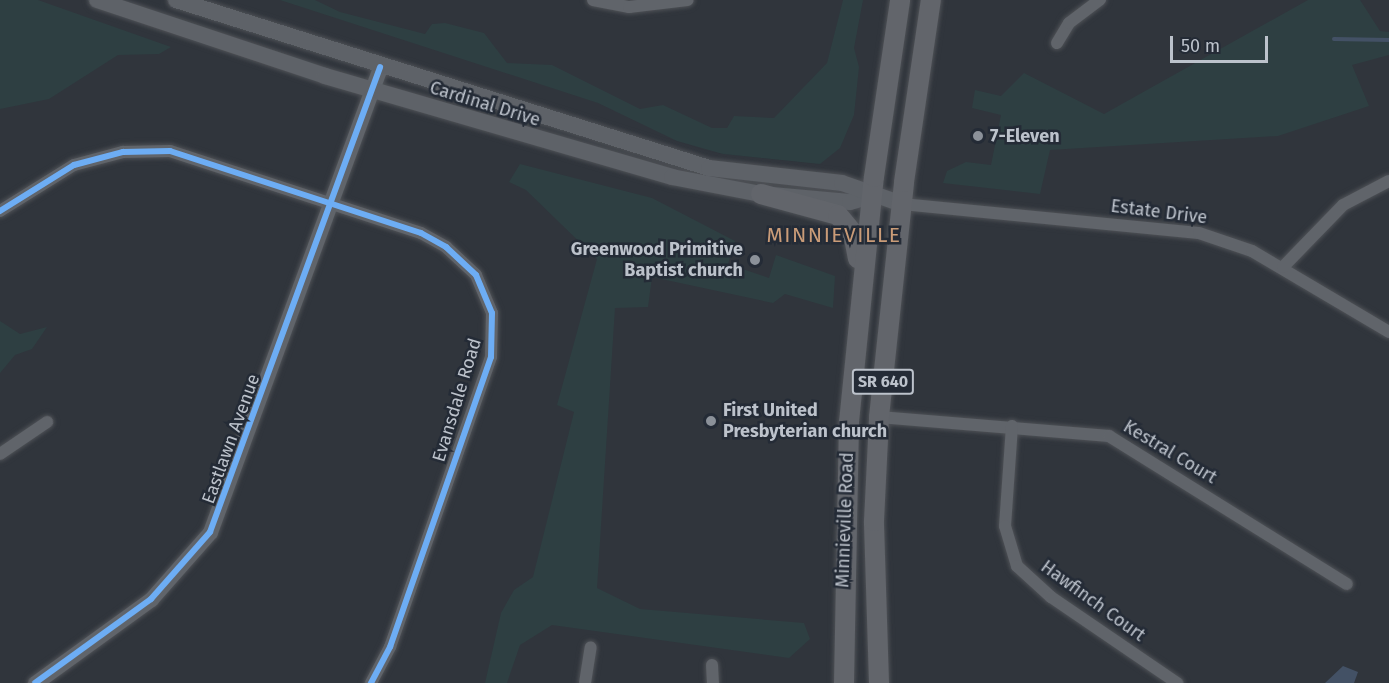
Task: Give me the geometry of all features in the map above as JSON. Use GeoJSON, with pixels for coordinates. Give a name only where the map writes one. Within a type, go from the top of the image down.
{"type":"FeatureCollection","features":[{"type":"Feature","properties":{"kind":"main road","name":"Cardinal Drive"},"geometry":{"type":"LineString","coordinates":[[97,0],[372,90],[672,177],[761,194],[850,202],[871,196]]}},
{"type":"Feature","properties":{"kind":"main road","name":"Cardinal Drive"},"geometry":{"type":"LineString","coordinates":[[176,0],[380,67],[709,168],[842,183],[871,196],[902,204]]}},
{"type":"Feature","properties":{"kind":"main road","name":"Minnieville Road"},"geometry":{"type":"LineString","coordinates":[[844,683],[843,532],[861,292],[871,196],[900,0]]}},
{"type":"Feature","properties":{"kind":"main road","name":"Minnieville Road"},"geometry":{"type":"LineString","coordinates":[[879,683],[874,521],[879,417],[902,204],[930,0]]}},
{"type":"Feature","properties":{"kind":"main road"},"geometry":{"type":"LineString","coordinates":[[761,194],[822,208],[846,222],[855,238],[861,292]]}},
{"type":"Feature","properties":{"kind":"street"},"geometry":{"type":"LineString","coordinates":[[593,0],[629,7],[688,0]]}},
{"type":"Feature","properties":{"kind":"street"},"geometry":{"type":"LineString","coordinates":[[1057,43],[1069,23],[1100,0]]}},
{"type":"Feature","properties":{"kind":"street","name":"Eastlawn Avenue"},"geometry":{"type":"LineString","coordinates":[[34,683],[151,599],[210,532],[380,67]]}},
{"type":"Feature","properties":{"kind":"street","name":"Evansdale Road"},"geometry":{"type":"LineString","coordinates":[[0,211],[74,165],[142,151],[197,156],[332,202],[446,247],[476,275],[492,313],[490,357],[390,647],[371,683]]}},
{"type":"Feature","properties":{"kind":"street"},"geometry":{"type":"LineString","coordinates":[[1283,267],[1342,205],[1389,182]]}},
{"type":"Feature","properties":{"kind":"street","name":"Estate Drive"},"geometry":{"type":"LineString","coordinates":[[902,204],[1199,233],[1283,267],[1389,332]]}},
{"type":"Feature","properties":{"kind":"street","name":"Kestral Court"},"geometry":{"type":"LineString","coordinates":[[879,417],[1093,432],[1124,443],[1347,584]]}},
{"type":"Feature","properties":{"kind":"street"},"geometry":{"type":"LineString","coordinates":[[0,454],[47,422]]}},
{"type":"Feature","properties":{"kind":"street","name":"Hawfinch Court"},"geometry":{"type":"LineString","coordinates":[[1012,426],[1005,526],[1017,566],[1051,597],[1177,683]]}},
{"type":"Feature","properties":{"kind":"street"},"geometry":{"type":"LineString","coordinates":[[585,683],[591,647]]}},
{"type":"Feature","properties":{"kind":"street"},"geometry":{"type":"LineString","coordinates":[[711,665],[713,683]]}},
{"type":"Feature","properties":{"kind":"shaded area"},"geometry":{"type":"Polygon","coordinates":[[[0,0],[38,0],[171,47],[159,54],[118,55],[49,99],[0,109],[0,0]]]}},
{"type":"Feature","properties":{"kind":"shaded area"},"geometry":{"type":"Polygon","coordinates":[[[280,0],[315,0],[340,12],[425,34],[432,24],[445,23],[484,33],[507,63],[552,65],[640,109],[663,105],[712,128],[727,128],[734,116],[774,118],[827,63],[843,0],[863,0],[854,48],[859,67],[854,115],[840,148],[820,164],[723,154],[677,141],[598,103],[280,0]]]}},
{"type":"Feature","properties":{"kind":"shaded area"},"geometry":{"type":"Polygon","coordinates":[[[1308,0],[1360,0],[1380,31],[1389,32],[1389,55],[1352,65],[1369,106],[1278,136],[1050,150],[1040,194],[943,183],[947,171],[966,162],[991,165],[1001,115],[972,108],[975,90],[1001,96],[1024,73],[1104,114],[1308,0]]]}},
{"type":"Feature","properties":{"kind":"shaded area"},"geometry":{"type":"Polygon","coordinates":[[[520,164],[652,198],[735,241],[728,264],[769,278],[776,255],[835,276],[833,308],[785,294],[773,303],[652,277],[648,307],[615,308],[597,588],[640,609],[804,623],[810,639],[789,658],[552,625],[520,645],[507,683],[485,683],[501,613],[514,590],[533,577],[574,412],[557,405],[597,259],[526,190],[509,182],[520,164]]]}},
{"type":"Feature","properties":{"kind":"shaded area"},"geometry":{"type":"Polygon","coordinates":[[[0,321],[20,334],[47,327],[32,349],[15,355],[0,373],[0,321]]]}},
{"type":"Feature","properties":{"kind":"water"},"geometry":{"type":"Polygon","coordinates":[[[1343,666],[1358,672],[1354,683],[1325,683],[1343,666]]]}},
{"type":"Feature","properties":{"kind":"waterway"},"geometry":{"type":"LineString","coordinates":[[1334,39],[1389,40]]}},
{"type":"Feature","properties":{"kind":"cycle path"},"geometry":{"type":"LineString","coordinates":[[35,683],[151,599],[210,532],[380,67]]}},
{"type":"Feature","properties":{"kind":"cycle path"},"geometry":{"type":"LineString","coordinates":[[0,211],[74,165],[123,152],[170,151],[421,233],[446,247],[476,275],[492,313],[491,357],[390,647],[371,683]]}},
{"type":"Feature","properties":{"kind":"place","name":"7-Eleven"},"geometry":{"type":"Point","coordinates":[978,136]}},
{"type":"Feature","properties":{"kind":"place","name":"Greenwood Primitive Baptist church"},"geometry":{"type":"Point","coordinates":[755,260]}},
{"type":"Feature","properties":{"kind":"place","name":"First United Presbyterian church"},"geometry":{"type":"Point","coordinates":[711,421]}},
{"type":"Feature","properties":{"kind":"district","name":"MINNIEVILLE"},"geometry":{"type":"Point","coordinates":[834,235]}}]}
